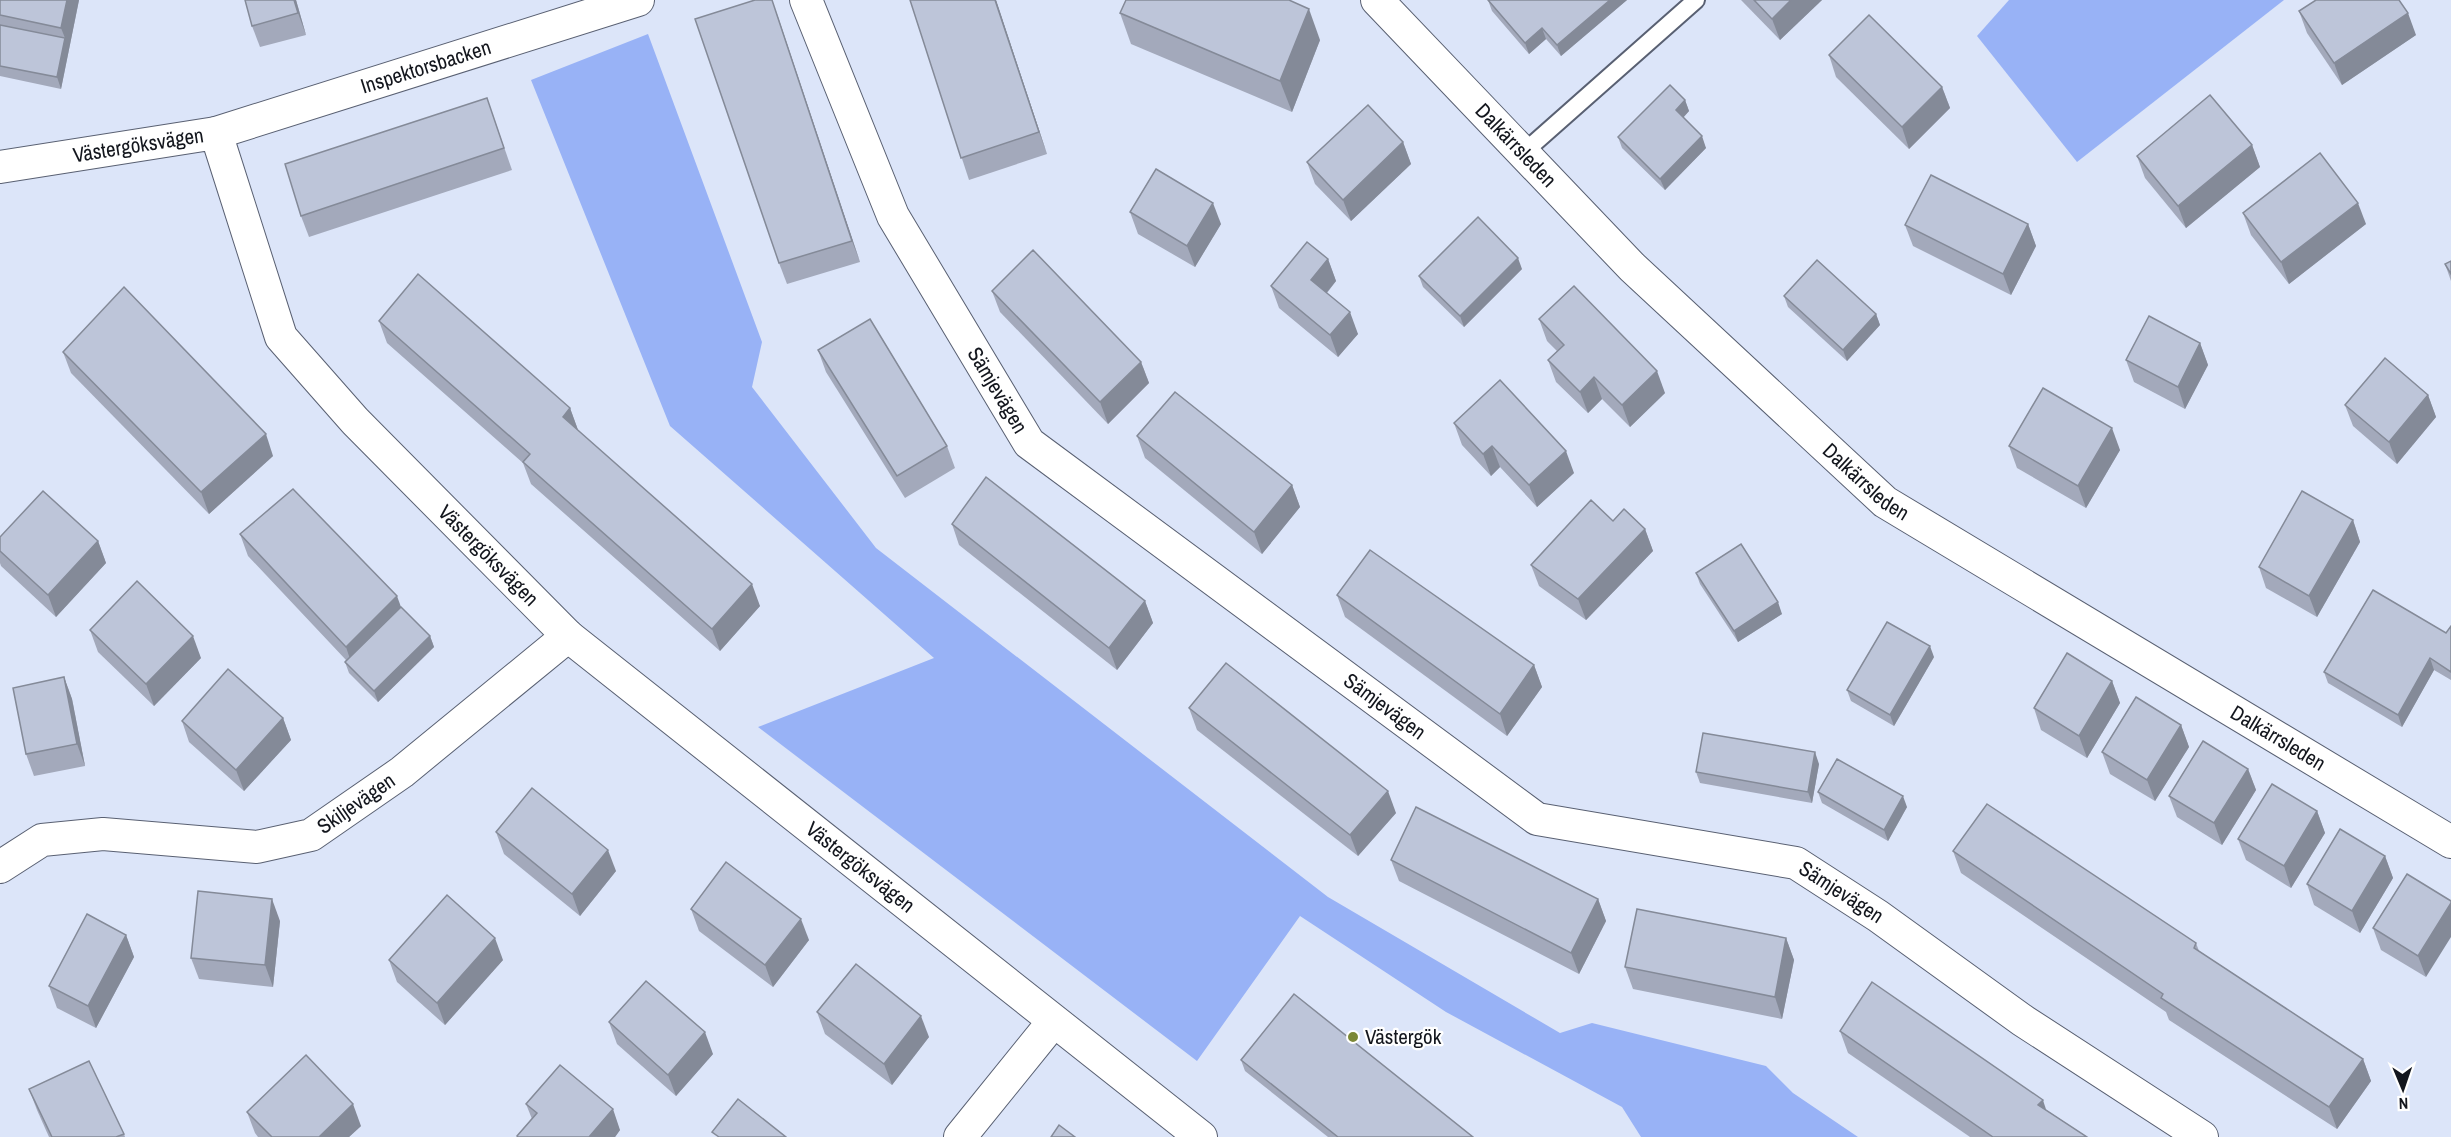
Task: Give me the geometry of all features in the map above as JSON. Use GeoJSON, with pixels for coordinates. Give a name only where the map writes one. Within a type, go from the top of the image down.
{"type":"FeatureCollection","features":[{"type":"Feature","properties":{"kind":"street","name":"Inspektorsbacken"},"geometry":{"type":"LineString","coordinates":[[216,133],[638,0]]}},
{"type":"Feature","properties":{"kind":"street","name":"Sämjevägen"},"geometry":{"type":"LineString","coordinates":[[806,0],[893,216],[1029,443],[1537,819],[1796,863],[1878,916],[2022,1020],[2202,1137]]}},
{"type":"Feature","properties":{"kind":"street","name":"Dalkärrsleden"},"geometry":{"type":"LineString","coordinates":[[1377,0],[1632,267],[1885,502],[2451,842]]}},
{"type":"Feature","properties":{"kind":"street","name":"Västergöksvägen"},"geometry":{"type":"LineString","coordinates":[[0,167],[216,133],[281,337],[356,421],[568,636],[1201,1137]]}},
{"type":"Feature","properties":{"kind":"street","name":"Skiljevägen"},"geometry":{"type":"LineString","coordinates":[[0,867],[42,840],[103,834],[257,848],[311,835],[402,772],[568,636]]}},
{"type":"Feature","properties":{"kind":"street"},"geometry":{"type":"LineString","coordinates":[[960,1137],[1053,1022]]}},
{"type":"Feature","properties":{"kind":"lane"},"geometry":{"type":"LineString","coordinates":[[1523,153],[1696,0]]}},
{"type":"Feature","properties":{"kind":"shaded area"},"geometry":{"type":"Polygon","coordinates":[[[2009,0],[2284,0],[2077,162],[1977,36],[2009,0]]]}},
{"type":"Feature","properties":{"kind":"shaded area"},"geometry":{"type":"Polygon","coordinates":[[[648,34],[762,342],[752,387],[876,548],[1328,897],[1560,1033],[1592,1023],[1766,1066],[1793,1093],[1858,1137],[1641,1137],[1622,1107],[1446,1012],[1300,916],[1197,1061],[758,727],[934,658],[670,426],[531,80],[648,34]]]}},
{"type":"Feature","properties":{"kind":"building"},"geometry":{"type":"Polygon","coordinates":[[[0,0],[67,0],[61,28],[0,15],[0,0]]]}},
{"type":"Feature","properties":{"kind":"building"},"geometry":{"type":"Polygon","coordinates":[[[245,0],[294,0],[298,13],[252,26],[245,0]]]}},
{"type":"Feature","properties":{"kind":"building"},"geometry":{"type":"Polygon","coordinates":[[[755,0],[772,0],[852,241],[779,263],[695,19],[755,0]]]}},
{"type":"Feature","properties":{"kind":"building"},"geometry":{"type":"Polygon","coordinates":[[[910,0],[995,0],[1039,132],[961,158],[910,0]]]}},
{"type":"Feature","properties":{"kind":"building"},"geometry":{"type":"Polygon","coordinates":[[[1126,0],[1289,0],[1309,9],[1280,81],[1120,13],[1126,0]]]}},
{"type":"Feature","properties":{"kind":"building"},"geometry":{"type":"Polygon","coordinates":[[[1488,0],[1610,0],[1557,45],[1542,28],[1525,43],[1488,0]]]}},
{"type":"Feature","properties":{"kind":"building"},"geometry":{"type":"Polygon","coordinates":[[[1754,0],[1791,0],[1772,19],[1754,0]]]}},
{"type":"Feature","properties":{"kind":"building"},"geometry":{"type":"Polygon","coordinates":[[[2316,0],[2399,0],[2408,13],[2334,63],[2299,11],[2316,0]]]}},
{"type":"Feature","properties":{"kind":"building"},"geometry":{"type":"Polygon","coordinates":[[[1869,15],[1942,87],[1902,127],[1829,55],[1869,15]]]}},
{"type":"Feature","properties":{"kind":"building"},"geometry":{"type":"Polygon","coordinates":[[[0,25],[65,38],[57,77],[0,66],[0,25]]]}},
{"type":"Feature","properties":{"kind":"building"},"geometry":{"type":"Polygon","coordinates":[[[1670,85],[1685,100],[1676,110],[1702,136],[1660,179],[1618,137],[1670,85]]]}},
{"type":"Feature","properties":{"kind":"building"},"geometry":{"type":"Polygon","coordinates":[[[2210,95],[2252,145],[2178,206],[2137,156],[2210,95]]]}},
{"type":"Feature","properties":{"kind":"building"},"geometry":{"type":"Polygon","coordinates":[[[487,98],[504,148],[301,216],[285,164],[487,98]]]}},
{"type":"Feature","properties":{"kind":"building"},"geometry":{"type":"Polygon","coordinates":[[[1368,105],[1403,142],[1343,200],[1307,162],[1368,105]]]}},
{"type":"Feature","properties":{"kind":"building"},"geometry":{"type":"Polygon","coordinates":[[[2320,153],[2358,203],[2281,262],[2243,213],[2320,153]]]}},
{"type":"Feature","properties":{"kind":"building"},"geometry":{"type":"Polygon","coordinates":[[[1156,169],[1213,203],[1187,246],[1130,212],[1156,169]]]}},
{"type":"Feature","properties":{"kind":"building"},"geometry":{"type":"Polygon","coordinates":[[[1931,175],[2028,224],[2003,274],[1905,225],[1931,175]]]}},
{"type":"Feature","properties":{"kind":"building"},"geometry":{"type":"Polygon","coordinates":[[[1478,217],[1518,258],[1460,316],[1419,276],[1478,217]]]}},
{"type":"Feature","properties":{"kind":"building"},"geometry":{"type":"Polygon","coordinates":[[[1307,242],[1328,259],[1311,280],[1350,312],[1330,335],[1271,286],[1307,242]]]}},
{"type":"Feature","properties":{"kind":"building"},"geometry":{"type":"Polygon","coordinates":[[[1033,250],[1141,362],[1100,402],[992,291],[1033,250]]]}},
{"type":"Feature","properties":{"kind":"building"},"geometry":{"type":"Polygon","coordinates":[[[1817,260],[1876,314],[1843,350],[1784,296],[1817,260]]]}},
{"type":"Feature","properties":{"kind":"building"},"geometry":{"type":"Polygon","coordinates":[[[2451,261],[2451,274],[2445,264],[2451,261]]]}},
{"type":"Feature","properties":{"kind":"building"},"geometry":{"type":"Polygon","coordinates":[[[418,274],[570,408],[563,417],[752,584],[712,629],[523,462],[530,454],[379,321],[418,274]]]}},
{"type":"Feature","properties":{"kind":"building"},"geometry":{"type":"Polygon","coordinates":[[[1574,286],[1657,371],[1622,405],[1594,377],[1580,392],[1548,360],[1564,345],[1539,319],[1574,286]]]}},
{"type":"Feature","properties":{"kind":"building"},"geometry":{"type":"Polygon","coordinates":[[[124,287],[266,434],[201,492],[63,352],[124,287]]]}},
{"type":"Feature","properties":{"kind":"building"},"geometry":{"type":"Polygon","coordinates":[[[2149,316],[2200,343],[2178,387],[2126,360],[2149,316]]]}},
{"type":"Feature","properties":{"kind":"building"},"geometry":{"type":"Polygon","coordinates":[[[870,319],[947,446],[897,476],[818,350],[870,319]]]}},
{"type":"Feature","properties":{"kind":"building"},"geometry":{"type":"Polygon","coordinates":[[[2385,358],[2428,395],[2389,442],[2345,405],[2385,358]]]}},
{"type":"Feature","properties":{"kind":"building"},"geometry":{"type":"Polygon","coordinates":[[[1500,380],[1566,451],[1529,485],[1492,446],[1483,454],[1454,423],[1500,380]]]}},
{"type":"Feature","properties":{"kind":"building"},"geometry":{"type":"Polygon","coordinates":[[[2043,388],[2112,428],[2078,486],[2009,446],[2043,388]]]}},
{"type":"Feature","properties":{"kind":"building"},"geometry":{"type":"Polygon","coordinates":[[[1175,392],[1292,485],[1254,532],[1137,436],[1175,392]]]}},
{"type":"Feature","properties":{"kind":"building"},"geometry":{"type":"Polygon","coordinates":[[[986,477],[1145,601],[1109,648],[952,524],[986,477]]]}},
{"type":"Feature","properties":{"kind":"building"},"geometry":{"type":"Polygon","coordinates":[[[293,489],[397,596],[346,647],[240,534],[293,489]]]}},
{"type":"Feature","properties":{"kind":"building"},"geometry":{"type":"Polygon","coordinates":[[[43,491],[98,541],[48,595],[0,551],[0,537],[43,491]]]}},
{"type":"Feature","properties":{"kind":"building"},"geometry":{"type":"Polygon","coordinates":[[[2302,491],[2353,520],[2309,596],[2259,567],[2302,491]]]}},
{"type":"Feature","properties":{"kind":"building"},"geometry":{"type":"Polygon","coordinates":[[[1591,500],[1613,521],[1624,509],[1645,529],[1578,599],[1531,565],[1591,500]]]}},
{"type":"Feature","properties":{"kind":"building"},"geometry":{"type":"Polygon","coordinates":[[[1741,544],[1778,602],[1734,631],[1696,573],[1741,544]]]}},
{"type":"Feature","properties":{"kind":"building"},"geometry":{"type":"Polygon","coordinates":[[[1370,550],[1534,665],[1500,714],[1337,595],[1370,550]]]}},
{"type":"Feature","properties":{"kind":"building"},"geometry":{"type":"Polygon","coordinates":[[[137,581],[193,636],[146,684],[90,630],[137,581]]]}},
{"type":"Feature","properties":{"kind":"building"},"geometry":{"type":"Polygon","coordinates":[[[2373,590],[2446,633],[2451,626],[2451,672],[2430,658],[2398,715],[2324,672],[2373,590]]]}},
{"type":"Feature","properties":{"kind":"building"},"geometry":{"type":"Polygon","coordinates":[[[401,607],[430,636],[374,691],[345,662],[401,607]]]}},
{"type":"Feature","properties":{"kind":"building"},"geometry":{"type":"Polygon","coordinates":[[[1887,622],[1930,646],[1890,715],[1847,690],[1887,622]]]}},
{"type":"Feature","properties":{"kind":"building"},"geometry":{"type":"Polygon","coordinates":[[[2067,653],[2112,681],[2079,736],[2034,708],[2067,653]]]}},
{"type":"Feature","properties":{"kind":"building"},"geometry":{"type":"Polygon","coordinates":[[[1226,663],[1388,791],[1350,835],[1189,708],[1226,663]]]}},
{"type":"Feature","properties":{"kind":"building"},"geometry":{"type":"Polygon","coordinates":[[[228,669],[283,718],[236,770],[182,721],[228,669]]]}},
{"type":"Feature","properties":{"kind":"building"},"geometry":{"type":"Polygon","coordinates":[[[64,677],[77,744],[26,754],[13,688],[64,677]]]}},
{"type":"Feature","properties":{"kind":"building"},"geometry":{"type":"Polygon","coordinates":[[[2136,697],[2181,725],[2147,780],[2102,752],[2136,697]]]}},
{"type":"Feature","properties":{"kind":"building"},"geometry":{"type":"Polygon","coordinates":[[[1703,733],[1815,752],[1808,792],[1696,772],[1703,733]]]}},
{"type":"Feature","properties":{"kind":"building"},"geometry":{"type":"Polygon","coordinates":[[[2203,741],[2248,769],[2214,823],[2169,796],[2203,741]]]}},
{"type":"Feature","properties":{"kind":"building"},"geometry":{"type":"Polygon","coordinates":[[[1837,759],[1903,796],[1884,830],[1818,792],[1837,759]]]}},
{"type":"Feature","properties":{"kind":"building"},"geometry":{"type":"Polygon","coordinates":[[[2272,784],[2317,811],[2284,866],[2238,839],[2272,784]]]}},
{"type":"Feature","properties":{"kind":"building"},"geometry":{"type":"Polygon","coordinates":[[[532,788],[608,850],[572,894],[496,832],[532,788]]]}},
{"type":"Feature","properties":{"kind":"building"},"geometry":{"type":"Polygon","coordinates":[[[1987,804],[2196,943],[2194,948],[2363,1059],[2329,1107],[2161,998],[2163,994],[1953,851],[1987,804]]]}},
{"type":"Feature","properties":{"kind":"building"},"geometry":{"type":"Polygon","coordinates":[[[1416,807],[1598,899],[1571,953],[1391,860],[1416,807]]]}},
{"type":"Feature","properties":{"kind":"building"},"geometry":{"type":"Polygon","coordinates":[[[2340,829],[2385,856],[2352,911],[2307,884],[2340,829]]]}},
{"type":"Feature","properties":{"kind":"building"},"geometry":{"type":"Polygon","coordinates":[[[726,862],[801,919],[765,965],[691,909],[726,862]]]}},
{"type":"Feature","properties":{"kind":"building"},"geometry":{"type":"Polygon","coordinates":[[[2407,874],[2451,901],[2418,956],[2373,928],[2407,874]]]}},
{"type":"Feature","properties":{"kind":"building"},"geometry":{"type":"Polygon","coordinates":[[[198,891],[272,899],[265,965],[191,958],[198,891]]]}},
{"type":"Feature","properties":{"kind":"building"},"geometry":{"type":"Polygon","coordinates":[[[447,895],[495,938],[437,1003],[389,960],[447,895]]]}},
{"type":"Feature","properties":{"kind":"building"},"geometry":{"type":"Polygon","coordinates":[[[1637,909],[1786,938],[1775,997],[1625,967],[1637,909]]]}},
{"type":"Feature","properties":{"kind":"building"},"geometry":{"type":"Polygon","coordinates":[[[87,914],[126,935],[88,1006],[49,986],[87,914]]]}},
{"type":"Feature","properties":{"kind":"building"},"geometry":{"type":"Polygon","coordinates":[[[856,964],[921,1016],[884,1064],[817,1012],[856,964]]]}},
{"type":"Feature","properties":{"kind":"building"},"geometry":{"type":"Polygon","coordinates":[[[646,981],[705,1032],[668,1075],[609,1022],[646,981]]]}},
{"type":"Feature","properties":{"kind":"building"},"geometry":{"type":"Polygon","coordinates":[[[1872,982],[2043,1100],[2038,1105],[2087,1137],[1993,1137],[1840,1031],[1872,982]]]}},
{"type":"Feature","properties":{"kind":"building"},"geometry":{"type":"Polygon","coordinates":[[[1294,994],[1473,1137],[1338,1137],[1241,1060],[1294,994]]]}},
{"type":"Feature","properties":{"kind":"building"},"geometry":{"type":"Polygon","coordinates":[[[306,1055],[353,1104],[319,1137],[272,1137],[247,1112],[306,1055]]]}},
{"type":"Feature","properties":{"kind":"building"},"geometry":{"type":"Polygon","coordinates":[[[89,1061],[124,1134],[116,1137],[52,1137],[29,1089],[89,1061]]]}},
{"type":"Feature","properties":{"kind":"building"},"geometry":{"type":"Polygon","coordinates":[[[560,1065],[613,1109],[589,1137],[518,1137],[537,1113],[526,1104],[560,1065]]]}},
{"type":"Feature","properties":{"kind":"building"},"geometry":{"type":"Polygon","coordinates":[[[738,1099],[786,1137],[719,1137],[712,1132],[738,1099]]]}},
{"type":"Feature","properties":{"kind":"building"},"geometry":{"type":"Polygon","coordinates":[[[1059,1125],[1075,1137],[1051,1137],[1059,1125]]]}},
{"type":"Feature","properties":{"kind":"place","name":"Västergök"},"geometry":{"type":"Point","coordinates":[1353,1037]}}]}
